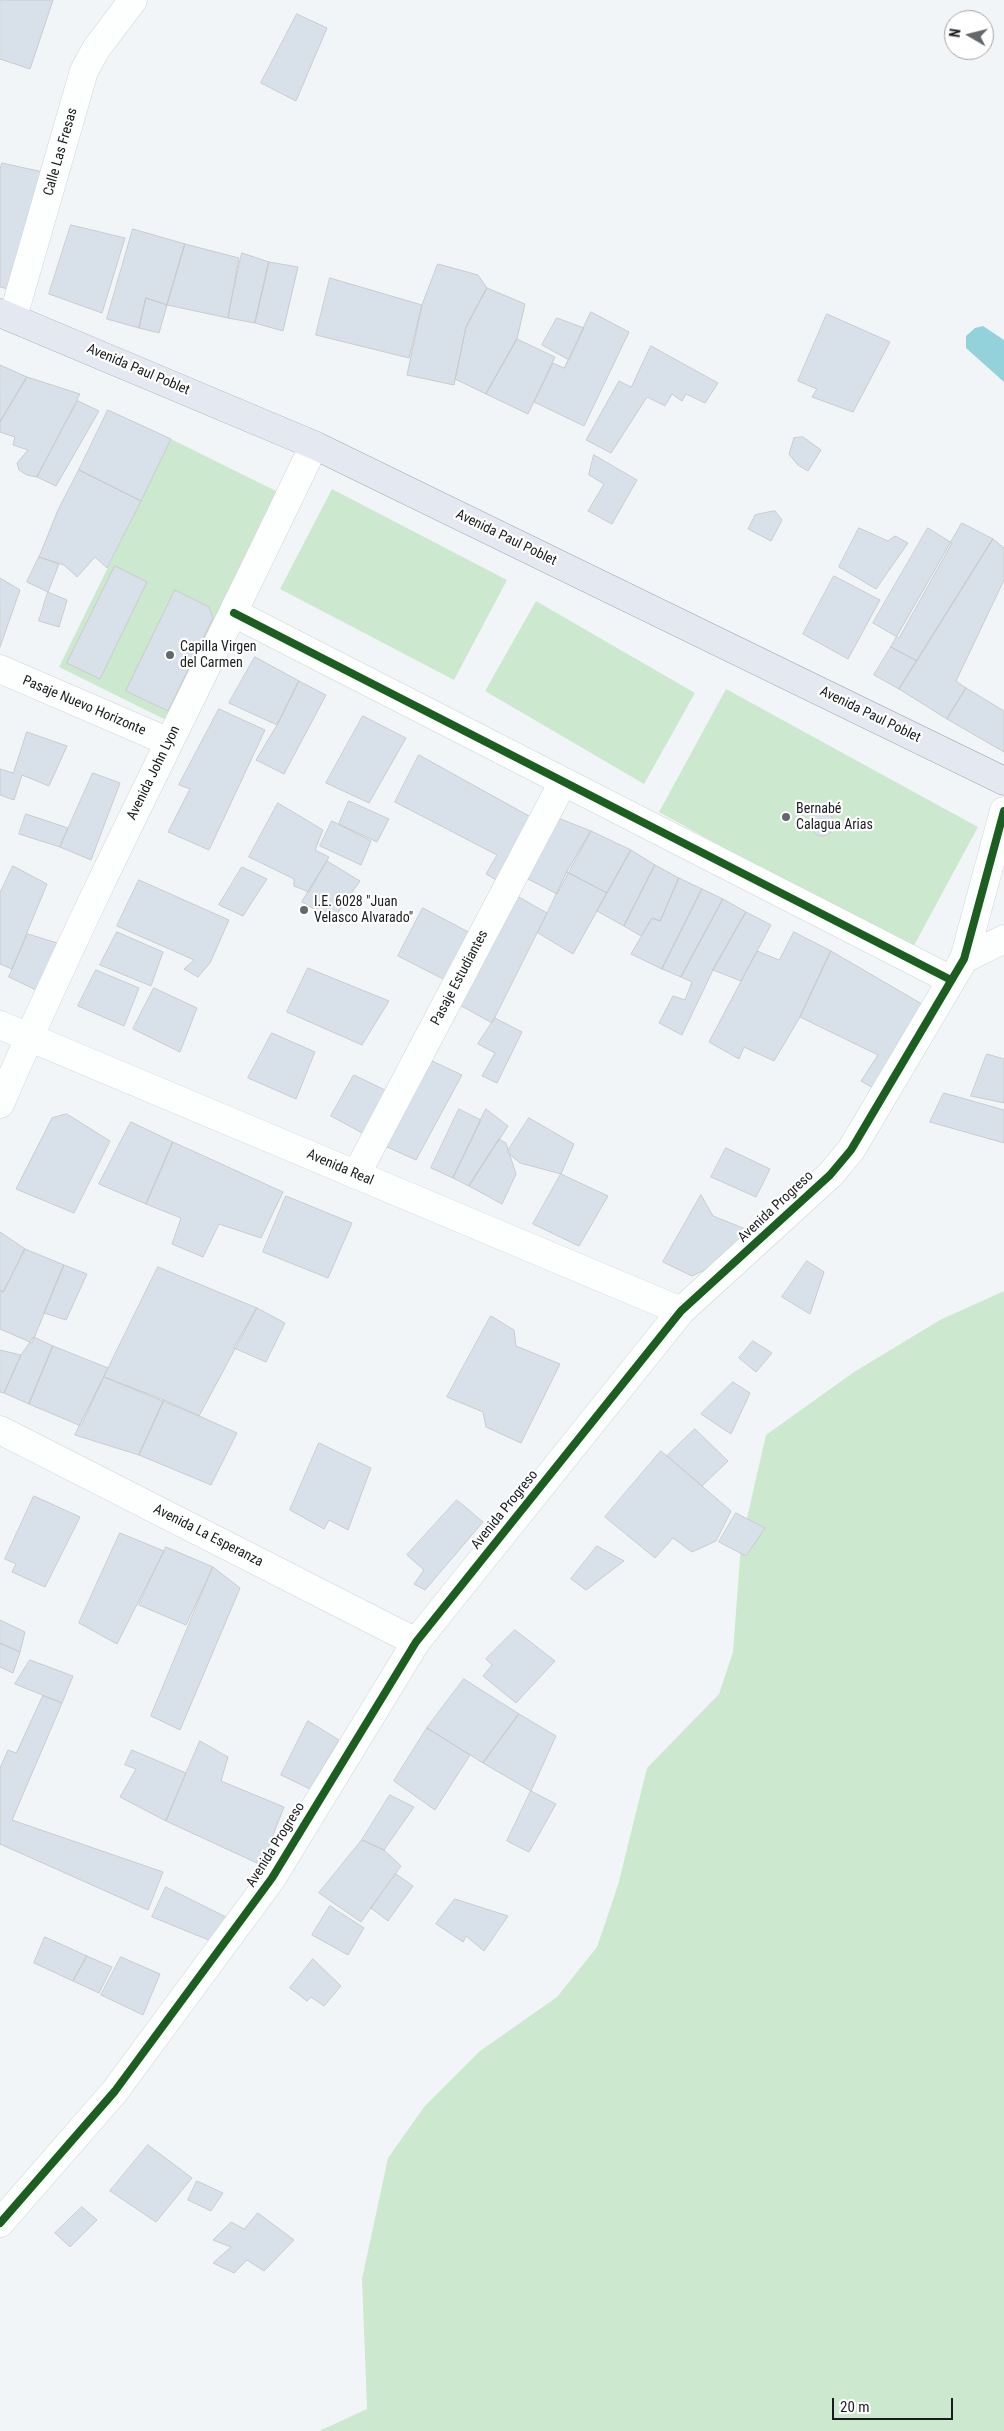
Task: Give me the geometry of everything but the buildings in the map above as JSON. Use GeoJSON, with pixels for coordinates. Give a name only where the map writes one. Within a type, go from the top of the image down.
{"type":"FeatureCollection","features":[{"type":"Feature","properties":{"kind":"main road","name":"Avenida Paul Poblet"},"geometry":{"type":"LineString","coordinates":[[7,315],[314,445],[1004,781]]}},
{"type":"Feature","properties":{"kind":"street","name":"Calle Las Fresas"},"geometry":{"type":"LineString","coordinates":[[7,315],[84,70],[96,49],[133,0]]}},
{"type":"Feature","properties":{"kind":"street","name":"Avenida John Lyon"},"geometry":{"type":"LineString","coordinates":[[0,1104],[29,1038],[169,742],[234,613],[314,445]]}},
{"type":"Feature","properties":{"kind":"street"},"geometry":{"type":"LineString","coordinates":[[234,613],[563,782],[957,970],[1004,939]]}},
{"type":"Feature","properties":{"kind":"street","name":"Pasaje Nuevo Horizonte"},"geometry":{"type":"LineString","coordinates":[[0,670],[169,742]]}},
{"type":"Feature","properties":{"kind":"street","name":"Pasaje Estudiantes"},"geometry":{"type":"LineString","coordinates":[[356,1175],[563,782]]}},
{"type":"Feature","properties":{"kind":"street","name":"Avenida Progreso"},"geometry":{"type":"LineString","coordinates":[[0,2223],[115,2091],[272,1878],[416,1642],[681,1311],[830,1175],[852,1150],[957,970],[1004,811]]}},
{"type":"Feature","properties":{"kind":"street","name":"Avenida Real"},"geometry":{"type":"LineString","coordinates":[[0,1025],[681,1311]]}},
{"type":"Feature","properties":{"kind":"street","name":"Avenida La Esperanza"},"geometry":{"type":"LineString","coordinates":[[0,1430],[416,1642]]}},
{"type":"Feature","properties":{"kind":"green space"},"geometry":{"type":"Polygon","coordinates":[[[171,439],[280,493],[168,721],[59,667],[171,439]]]}},
{"type":"Feature","properties":{"kind":"green space"},"geometry":{"type":"Polygon","coordinates":[[[332,489],[507,580],[454,680],[280,589],[332,489]]]}},
{"type":"Feature","properties":{"kind":"green space"},"geometry":{"type":"Polygon","coordinates":[[[536,601],[695,693],[644,784],[485,691],[536,601]]]}},
{"type":"Feature","properties":{"kind":"green space"},"geometry":{"type":"Polygon","coordinates":[[[726,689],[978,827],[911,951],[659,812],[726,689]]]}},
{"type":"Feature","properties":{"kind":"green space"},"geometry":{"type":"Polygon","coordinates":[[[1004,1291],[1004,2431],[319,2431],[367,2409],[362,2279],[388,2158],[424,2107],[480,2051],[557,1997],[597,1947],[618,1885],[647,1768],[719,1694],[733,1652],[741,1544],[766,1435],[854,1372],[940,1320],[1004,1291]]]}},
{"type":"Feature","properties":{"kind":"water"},"geometry":{"type":"Polygon","coordinates":[[[983,326],[1004,340],[1004,382],[966,348],[966,336],[975,328],[983,326]]]}},
{"type":"Feature","properties":{"kind":"cycle path"},"geometry":{"type":"LineString","coordinates":[[234,613],[951,980]]}},
{"type":"Feature","properties":{"kind":"cycle path"},"geometry":{"type":"LineString","coordinates":[[0,2223],[115,2091],[272,1878],[416,1642],[681,1311],[830,1175],[851,1150],[964,959],[1004,811]]}},
{"type":"Feature","properties":{"kind":"place","name":"Capilla Virgen del Carmen"},"geometry":{"type":"Point","coordinates":[170,655]}},
{"type":"Feature","properties":{"kind":"place","name":"Bernabé Calagua Arias"},"geometry":{"type":"Point","coordinates":[786,817]}},
{"type":"Feature","properties":{"kind":"place","name":"I.E. 6028 \"Juan Velasco Alvarado\""},"geometry":{"type":"Point","coordinates":[304,910]}}]}
